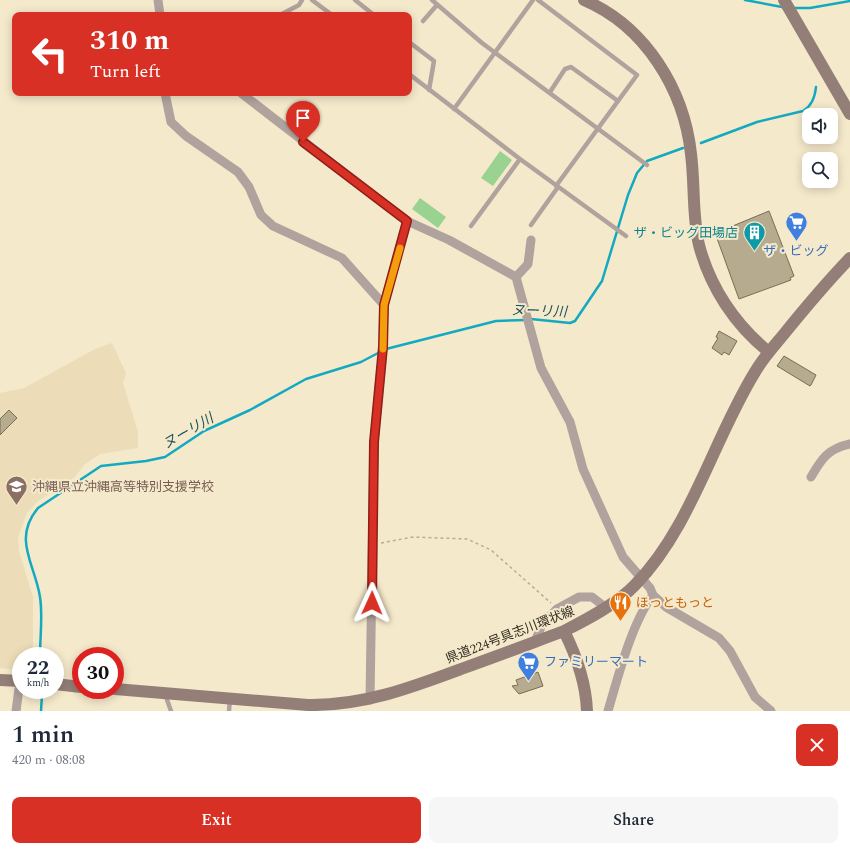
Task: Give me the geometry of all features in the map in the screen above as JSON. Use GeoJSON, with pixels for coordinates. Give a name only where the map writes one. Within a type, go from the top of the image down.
{"type":"FeatureCollection","features":[{"type":"Feature","properties":{"kind":"main road"},"geometry":{"type":"LineString","coordinates":[[584,0],[609,13],[629,29],[646,47],[667,76],[681,106],[686,124],[692,156],[695,224],[707,271],[730,311],[754,339],[769,352]]}},
{"type":"Feature","properties":{"kind":"main road"},"geometry":{"type":"LineString","coordinates":[[784,0],[850,114]]}},
{"type":"Feature","properties":{"kind":"main road","name":"県道224号具志川環状線"},"geometry":{"type":"LineString","coordinates":[[124,690],[230,699],[331,705],[370,700],[416,686],[564,631],[584,621],[630,589],[641,578],[677,526],[741,397],[769,352],[819,292],[850,258]]}},
{"type":"Feature","properties":{"kind":"main road"},"geometry":{"type":"LineString","coordinates":[[564,631],[573,649],[580,671],[587,711]]}},
{"type":"Feature","properties":{"kind":"main road"},"geometry":{"type":"LineString","coordinates":[[0,680],[12,681]]}},
{"type":"Feature","properties":{"kind":"street"},"geometry":{"type":"LineString","coordinates":[[158,0],[160,12]]}},
{"type":"Feature","properties":{"kind":"street"},"geometry":{"type":"LineString","coordinates":[[166,96],[171,122],[186,136],[238,172],[249,187],[261,215],[272,226],[342,258],[384,305]]}},
{"type":"Feature","properties":{"kind":"street"},"geometry":{"type":"LineString","coordinates":[[245,96],[407,221],[449,240],[516,277],[541,368],[570,422],[583,469],[623,557],[653,595],[666,608],[719,638],[730,651],[755,697],[770,711]]}},
{"type":"Feature","properties":{"kind":"street"},"geometry":{"type":"LineString","coordinates":[[370,700],[374,544],[374,442],[383,347],[384,305],[407,221]]}},
{"type":"Feature","properties":{"kind":"street"},"geometry":{"type":"LineString","coordinates":[[516,277],[528,264],[531,240]]}},
{"type":"Feature","properties":{"kind":"street"},"geometry":{"type":"LineString","coordinates":[[812,477],[823,458],[838,447],[850,444]]}},
{"type":"Feature","properties":{"kind":"street"},"geometry":{"type":"LineString","coordinates":[[608,711],[627,650],[646,604],[653,595]]}},
{"type":"Feature","properties":{"kind":"street"},"geometry":{"type":"LineString","coordinates":[[535,642],[542,624],[557,609],[579,598],[592,597],[605,607]]}},
{"type":"Feature","properties":{"kind":"street"},"geometry":{"type":"LineString","coordinates":[[16,711],[18,699]]}},
{"type":"Feature","properties":{"kind":"lane"},"geometry":{"type":"LineString","coordinates":[[282,12],[299,5],[302,0]]}},
{"type":"Feature","properties":{"kind":"lane"},"geometry":{"type":"LineString","coordinates":[[312,0],[328,12]]}},
{"type":"Feature","properties":{"kind":"lane"},"geometry":{"type":"LineString","coordinates":[[355,0],[370,12]]}},
{"type":"Feature","properties":{"kind":"lane"},"geometry":{"type":"LineString","coordinates":[[432,0],[482,43],[497,52],[647,165]]}},
{"type":"Feature","properties":{"kind":"lane"},"geometry":{"type":"LineString","coordinates":[[454,109],[497,52],[533,0]]}},
{"type":"Feature","properties":{"kind":"lane"},"geometry":{"type":"LineString","coordinates":[[532,225],[598,128],[637,75],[538,0]]}},
{"type":"Feature","properties":{"kind":"lane"},"geometry":{"type":"LineString","coordinates":[[423,21],[437,5]]}},
{"type":"Feature","properties":{"kind":"lane"},"geometry":{"type":"LineString","coordinates":[[412,44],[434,61],[429,90]]}},
{"type":"Feature","properties":{"kind":"lane"},"geometry":{"type":"LineString","coordinates":[[550,92],[565,69],[571,67],[618,101]]}},
{"type":"Feature","properties":{"kind":"lane"},"geometry":{"type":"LineString","coordinates":[[412,76],[557,187],[626,236]]}},
{"type":"Feature","properties":{"kind":"lane"},"geometry":{"type":"LineString","coordinates":[[471,226],[520,159]]}},
{"type":"Feature","properties":{"kind":"lane"},"geometry":{"type":"LineString","coordinates":[[165,693],[171,711]]}},
{"type":"Feature","properties":{"kind":"lane"},"geometry":{"type":"LineString","coordinates":[[229,711],[230,699]]}},
{"type":"Feature","properties":{"kind":"path"},"geometry":{"type":"LineString","coordinates":[[374,544],[413,536],[467,540],[491,550],[557,609]]}},
{"type":"Feature","properties":{"kind":"shaded area","name":"沖縄県立沖縄高等特別支援学校"},"geometry":{"type":"Polygon","coordinates":[[[112,343],[126,373],[123,383],[138,432],[138,448],[100,454],[84,465],[74,478],[38,501],[27,513],[18,537],[19,551],[33,597],[33,647],[12,647],[12,669],[0,668],[0,393],[24,388],[95,349],[112,343]]]}},
{"type":"Feature","properties":{"kind":"green space"},"geometry":{"type":"Polygon","coordinates":[[[500,151],[512,160],[493,186],[481,178],[500,151]]]}},
{"type":"Feature","properties":{"kind":"green space"},"geometry":{"type":"Polygon","coordinates":[[[420,198],[446,217],[438,228],[412,209],[420,198]]]}},
{"type":"Feature","properties":{"kind":"building","name":"ザ・ビッグ田場店"},"geometry":{"type":"Polygon","coordinates":[[[769,211],[794,276],[790,278],[791,280],[739,299],[714,230],[722,227],[723,230],[769,211]]]}},
{"type":"Feature","properties":{"kind":"building"},"geometry":{"type":"Polygon","coordinates":[[[719,331],[737,341],[729,355],[724,352],[722,355],[712,348],[718,338],[716,337],[719,331]]]}},
{"type":"Feature","properties":{"kind":"building"},"geometry":{"type":"Polygon","coordinates":[[[784,356],[816,375],[810,386],[777,366],[784,356]]]}},
{"type":"Feature","properties":{"kind":"building"},"geometry":{"type":"Polygon","coordinates":[[[9,410],[17,418],[0,435],[0,419],[9,410]]]}},
{"type":"Feature","properties":{"kind":"building","name":"ファミリーマート"},"geometry":{"type":"Polygon","coordinates":[[[538,672],[543,686],[519,694],[512,686],[518,685],[516,680],[538,672]]]}},
{"type":"Feature","properties":{"kind":"waterway"},"geometry":{"type":"LineString","coordinates":[[745,0],[782,7]]}},
{"type":"Feature","properties":{"kind":"waterway"},"geometry":{"type":"LineString","coordinates":[[793,8],[810,8],[850,1]]}},
{"type":"Feature","properties":{"kind":"waterway","name":"ヌーリ川"},"geometry":{"type":"LineString","coordinates":[[701,143],[757,122],[803,111],[809,107],[815,94],[816,87]]}},
{"type":"Feature","properties":{"kind":"waterway","name":"ヌーリ川"},"geometry":{"type":"LineString","coordinates":[[531,319],[570,323],[575,321],[602,281],[628,195],[637,173],[647,161],[683,148]]}},
{"type":"Feature","properties":{"kind":"waterway","name":"ヌーリ川"},"geometry":{"type":"LineString","coordinates":[[386,349],[496,321],[526,320]]}},
{"type":"Feature","properties":{"kind":"waterway","name":"ヌーリ川"},"geometry":{"type":"LineString","coordinates":[[40,647],[41,604],[27,552],[26,541],[30,519],[38,508],[101,466],[146,461],[165,457],[204,431],[250,410],[306,379],[361,362],[380,352]]}},
{"type":"Feature","properties":{"kind":"waterway","name":"ヌーリ川"},"geometry":{"type":"LineString","coordinates":[[41,711],[42,699]]}},
{"type":"Feature","properties":{"kind":"slow traffic"},"geometry":{"type":"LineString","coordinates":[[383,349],[384,305],[400,248]]}},
{"type":"Feature","properties":{"kind":"place","name":"ザ・ビッグ"},"geometry":{"type":"Point","coordinates":[796,242]}},
{"type":"Feature","properties":{"kind":"place","name":"ザ・ビッグ田場店"},"geometry":{"type":"Point","coordinates":[754,252]}},
{"type":"Feature","properties":{"kind":"place","name":"沖縄県立沖縄高等特別支援学校"},"geometry":{"type":"Point","coordinates":[16,506]}},
{"type":"Feature","properties":{"kind":"place","name":"ほっともっと"},"geometry":{"type":"Point","coordinates":[620,622]}},
{"type":"Feature","properties":{"kind":"place","name":"ファミリーマート"},"geometry":{"type":"Point","coordinates":[529,682]}},
{"type":"Feature","properties":{"kind":"route"},"geometry":{"type":"LineString","coordinates":[[303,142],[407,221],[384,305],[383,347],[374,442],[374,544],[372,603]]}}]}
